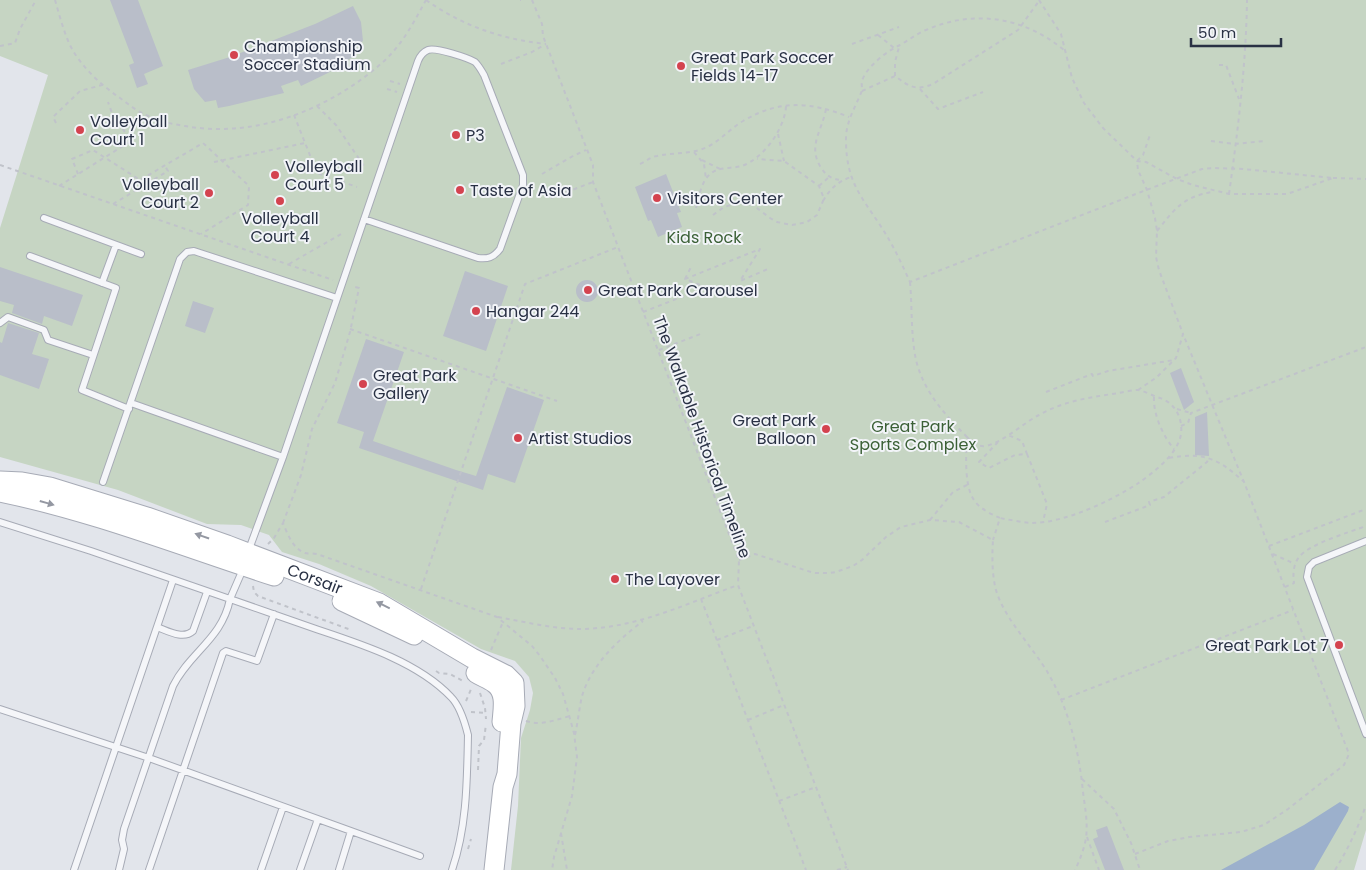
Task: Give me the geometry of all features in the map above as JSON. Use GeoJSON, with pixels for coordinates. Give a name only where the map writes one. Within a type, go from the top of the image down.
{"type":"FeatureCollection","features":[{"type":"Feature","properties":{"kind":"street","name":"Corsair"},"geometry":{"type":"LineString","coordinates":[[0,481],[22,482],[50,487],[147,517],[246,560]]}},
{"type":"Feature","properties":{"kind":"street","name":"Corsair"},"geometry":{"type":"LineString","coordinates":[[0,492],[27,497],[246,560],[379,603],[472,658],[506,675],[514,683],[516,695],[511,722],[508,774],[503,787],[494,870]]}},
{"type":"Feature","properties":{"kind":"lane"},"geometry":{"type":"LineString","coordinates":[[119,870],[124,849],[122,840],[124,829],[173,686],[183,668],[221,626],[227,612],[283,457],[341,283],[421,54],[427,50],[435,49],[473,61],[484,75],[523,175],[523,185],[500,250],[487,259],[478,258],[364,219]]}},
{"type":"Feature","properties":{"kind":"lane"},"geometry":{"type":"LineString","coordinates":[[44,218],[141,254]]}},
{"type":"Feature","properties":{"kind":"lane"},"geometry":{"type":"LineString","coordinates":[[102,283],[116,245]]}},
{"type":"Feature","properties":{"kind":"lane"},"geometry":{"type":"LineString","coordinates":[[103,482],[180,259],[186,252],[194,251],[337,298]]}},
{"type":"Feature","properties":{"kind":"lane"},"geometry":{"type":"LineString","coordinates":[[30,256],[116,288],[82,390],[283,457]]}},
{"type":"Feature","properties":{"kind":"lane"},"geometry":{"type":"LineString","coordinates":[[0,323],[8,317],[44,330],[48,340],[93,355]]}},
{"type":"Feature","properties":{"kind":"lane"},"geometry":{"type":"LineString","coordinates":[[0,522],[344,638],[394,659],[422,674],[453,698],[466,725],[468,735],[462,834],[452,870]]}},
{"type":"Feature","properties":{"kind":"lane"},"geometry":{"type":"LineString","coordinates":[[1366,542],[1314,562],[1309,567],[1307,577],[1366,734]]}},
{"type":"Feature","properties":{"kind":"lane"},"geometry":{"type":"LineString","coordinates":[[74,870],[173,580]]}},
{"type":"Feature","properties":{"kind":"lane"},"geometry":{"type":"LineString","coordinates":[[156,627],[182,636],[188,636],[193,631],[207,592]]}},
{"type":"Feature","properties":{"kind":"lane"},"geometry":{"type":"LineString","coordinates":[[149,870],[223,653],[226,651],[257,661],[274,614]]}},
{"type":"Feature","properties":{"kind":"lane"},"geometry":{"type":"LineString","coordinates":[[0,710],[116,746],[420,856]]}},
{"type":"Feature","properties":{"kind":"lane"},"geometry":{"type":"LineString","coordinates":[[261,870],[283,807]]}},
{"type":"Feature","properties":{"kind":"lane"},"geometry":{"type":"LineString","coordinates":[[300,870],[318,819]]}},
{"type":"Feature","properties":{"kind":"lane"},"geometry":{"type":"LineString","coordinates":[[339,870],[351,831]]}},
{"type":"Feature","properties":{"kind":"path"},"geometry":{"type":"LineString","coordinates":[[0,46],[15,43],[36,0]]}},
{"type":"Feature","properties":{"kind":"path"},"geometry":{"type":"LineString","coordinates":[[55,0],[70,44],[88,70],[110,91],[142,113],[168,123],[198,128],[228,130],[277,122],[317,106],[345,91],[384,62],[400,44],[426,0],[454,18],[490,34],[546,44]]}},
{"type":"Feature","properties":{"kind":"path","name":"The Walkable Historical Timeline"},"geometry":{"type":"LineString","coordinates":[[532,0],[542,24],[546,44],[593,165],[593,182],[740,560],[738,585],[847,868]]}},
{"type":"Feature","properties":{"kind":"path"},"geometry":{"type":"LineString","coordinates":[[1229,194],[1240,102],[1246,37],[1247,0]]}},
{"type":"Feature","properties":{"kind":"path"},"geometry":{"type":"LineString","coordinates":[[895,76],[907,84],[919,88],[933,84],[1012,35],[1023,25],[1039,1],[1061,34],[1072,78],[1089,112],[1137,161],[1146,162],[1177,179],[1229,194],[1287,194],[1333,178]]}},
{"type":"Feature","properties":{"kind":"path"},"geometry":{"type":"LineString","coordinates":[[1064,50],[1052,40],[1023,25],[989,18],[959,20],[924,30],[894,48],[884,55],[862,81],[862,91],[849,117],[845,140],[846,157],[858,194],[880,224],[898,254],[910,282],[914,350],[922,378],[933,400],[951,422],[974,444],[985,446],[1008,436],[1041,413],[1066,404],[1138,390],[1158,377],[1174,360],[1183,334]]}},
{"type":"Feature","properties":{"kind":"path"},"geometry":{"type":"LineString","coordinates":[[852,44],[899,27]]}},
{"type":"Feature","properties":{"kind":"path"},"geometry":{"type":"LineString","coordinates":[[878,34],[894,48]]}},
{"type":"Feature","properties":{"kind":"path"},"geometry":{"type":"LineString","coordinates":[[501,64],[532,52],[546,44]]}},
{"type":"Feature","properties":{"kind":"path"},"geometry":{"type":"LineString","coordinates":[[895,76],[895,62],[899,45]]}},
{"type":"Feature","properties":{"kind":"path"},"geometry":{"type":"LineString","coordinates":[[1219,65],[1226,65],[1240,102]]}},
{"type":"Feature","properties":{"kind":"path"},"geometry":{"type":"LineString","coordinates":[[862,91],[895,76]]}},
{"type":"Feature","properties":{"kind":"path"},"geometry":{"type":"LineString","coordinates":[[56,124],[53,117],[80,91],[103,84]]}},
{"type":"Feature","properties":{"kind":"path"},"geometry":{"type":"LineString","coordinates":[[919,88],[938,109],[983,92]]}},
{"type":"Feature","properties":{"kind":"path"},"geometry":{"type":"LineString","coordinates":[[58,186],[131,142],[112,112],[108,102]]}},
{"type":"Feature","properties":{"kind":"path"},"geometry":{"type":"LineString","coordinates":[[640,164],[658,155],[694,152],[708,147],[742,122],[774,107],[807,105],[826,108],[849,117]]}},
{"type":"Feature","properties":{"kind":"path"},"geometry":{"type":"LineString","coordinates":[[317,106],[336,125],[364,166]]}},
{"type":"Feature","properties":{"kind":"path"},"geometry":{"type":"LineString","coordinates":[[696,208],[701,189],[709,175],[720,169],[741,166],[757,159],[768,147],[777,133],[786,106]]}},
{"type":"Feature","properties":{"kind":"path"},"geometry":{"type":"LineString","coordinates":[[826,108],[814,150],[821,168],[829,177],[842,180]]}},
{"type":"Feature","properties":{"kind":"path"},"geometry":{"type":"LineString","coordinates":[[294,115],[317,173],[357,187]]}},
{"type":"Feature","properties":{"kind":"path"},"geometry":{"type":"LineString","coordinates":[[777,133],[784,161]]}},
{"type":"Feature","properties":{"kind":"path"},"geometry":{"type":"LineString","coordinates":[[1137,161],[1143,155],[1150,135]]}},
{"type":"Feature","properties":{"kind":"path"},"geometry":{"type":"LineString","coordinates":[[1211,140],[1235,144],[1264,141]]}},
{"type":"Feature","properties":{"kind":"path"},"geometry":{"type":"LineString","coordinates":[[78,174],[72,159],[93,150],[140,180],[203,143],[249,186],[248,205],[201,234]]}},
{"type":"Feature","properties":{"kind":"path"},"geometry":{"type":"LineString","coordinates":[[214,162],[305,143]]}},
{"type":"Feature","properties":{"kind":"path"},"geometry":{"type":"LineString","coordinates":[[542,174],[587,150]]}},
{"type":"Feature","properties":{"kind":"path"},"geometry":{"type":"LineString","coordinates":[[694,152],[702,160],[720,169]]}},
{"type":"Feature","properties":{"kind":"path"},"geometry":{"type":"LineString","coordinates":[[757,159],[784,161],[818,186],[823,196],[823,201]]}},
{"type":"Feature","properties":{"kind":"path"},"geometry":{"type":"LineString","coordinates":[[702,160],[706,178]]}},
{"type":"Feature","properties":{"kind":"path"},"geometry":{"type":"LineString","coordinates":[[1135,854],[1175,840],[1240,832],[1264,825],[1288,809],[1344,765],[1349,754],[1214,405],[1183,334],[1159,270],[1156,257],[1156,231],[1147,190],[1138,170],[1137,161]]}},
{"type":"Feature","properties":{"kind":"path"},"geometry":{"type":"LineString","coordinates":[[0,165],[359,288],[350,330],[335,383],[312,429],[300,475],[283,522],[274,538],[266,546]]}},
{"type":"Feature","properties":{"kind":"path"},"geometry":{"type":"LineString","coordinates":[[113,204],[168,171],[165,166]]}},
{"type":"Feature","properties":{"kind":"path"},"geometry":{"type":"LineString","coordinates":[[910,282],[1202,169],[1232,168],[1333,178],[1366,179]]}},
{"type":"Feature","properties":{"kind":"path"},"geometry":{"type":"LineString","coordinates":[[818,186],[829,177]]}},
{"type":"Feature","properties":{"kind":"path"},"geometry":{"type":"LineString","coordinates":[[713,215],[729,204],[745,203],[753,205],[777,222],[792,225],[801,224],[812,219],[817,214],[832,188],[842,180],[851,177]]}},
{"type":"Feature","properties":{"kind":"path"},"geometry":{"type":"LineString","coordinates":[[551,198],[593,182]]}},
{"type":"Feature","properties":{"kind":"path"},"geometry":{"type":"LineString","coordinates":[[1156,231],[1184,201],[1215,191]]}},
{"type":"Feature","properties":{"kind":"path"},"geometry":{"type":"LineString","coordinates":[[289,264],[340,234]]}},
{"type":"Feature","properties":{"kind":"path"},"geometry":{"type":"LineString","coordinates":[[421,589],[525,284],[618,247]]}},
{"type":"Feature","properties":{"kind":"path"},"geometry":{"type":"LineString","coordinates":[[685,279],[760,249],[740,281],[768,269]]}},
{"type":"Feature","properties":{"kind":"path"},"geometry":{"type":"LineString","coordinates":[[685,279],[692,265]]}},
{"type":"Feature","properties":{"kind":"path"},"geometry":{"type":"LineString","coordinates":[[685,279],[700,285]]}},
{"type":"Feature","properties":{"kind":"path"},"geometry":{"type":"LineString","coordinates":[[643,312],[684,296]]}},
{"type":"Feature","properties":{"kind":"path"},"geometry":{"type":"LineString","coordinates":[[350,330],[557,401]]}},
{"type":"Feature","properties":{"kind":"path"},"geometry":{"type":"LineString","coordinates":[[658,350],[703,333]]}},
{"type":"Feature","properties":{"kind":"path"},"geometry":{"type":"LineString","coordinates":[[1138,390],[1163,399],[1176,409],[1191,413],[1366,347]]}},
{"type":"Feature","properties":{"kind":"path"},"geometry":{"type":"LineString","coordinates":[[1046,392],[1092,374],[1094,376],[1108,371],[1174,360]]}},
{"type":"Feature","properties":{"kind":"path"},"geometry":{"type":"LineString","coordinates":[[1154,396],[1153,407],[1169,443],[1174,449]]}},
{"type":"Feature","properties":{"kind":"path"},"geometry":{"type":"LineString","coordinates":[[967,437],[967,481],[973,500],[985,511],[1000,518],[1029,523],[1043,522],[1100,505],[1141,481],[1169,458],[1179,443],[1181,426],[1176,409]]}},
{"type":"Feature","properties":{"kind":"path"},"geometry":{"type":"LineString","coordinates":[[1181,426],[1188,423],[1191,413]]}},
{"type":"Feature","properties":{"kind":"path"},"geometry":{"type":"LineString","coordinates":[[1008,436],[1022,441],[1047,504],[1043,522]]}},
{"type":"Feature","properties":{"kind":"path"},"geometry":{"type":"LineString","coordinates":[[999,440],[979,462],[989,468],[1015,455],[1027,454]]}},
{"type":"Feature","properties":{"kind":"path"},"geometry":{"type":"LineString","coordinates":[[1169,458],[1185,455],[1209,458],[1222,463],[1244,482]]}},
{"type":"Feature","properties":{"kind":"path"},"geometry":{"type":"LineString","coordinates":[[1105,522],[1164,497],[1207,462],[1209,458]]}},
{"type":"Feature","properties":{"kind":"path"},"geometry":{"type":"LineString","coordinates":[[930,520],[953,492],[969,484]]}},
{"type":"Feature","properties":{"kind":"path"},"geometry":{"type":"LineString","coordinates":[[1268,546],[1366,508]]}},
{"type":"Feature","properties":{"kind":"path"},"geometry":{"type":"LineString","coordinates":[[1000,518],[993,540],[993,574],[998,598],[1053,682],[1073,736],[1082,778],[1086,810],[1086,835],[1081,856],[1075,870]]}},
{"type":"Feature","properties":{"kind":"path"},"geometry":{"type":"LineString","coordinates":[[740,560],[755,554],[814,573],[836,572],[853,566],[862,560],[886,536],[901,527],[930,520],[959,522],[993,540]]}},
{"type":"Feature","properties":{"kind":"path"},"geometry":{"type":"LineString","coordinates":[[283,522],[288,536],[306,554],[317,554],[497,617],[550,626],[579,629],[605,628],[645,620],[738,585]]}},
{"type":"Feature","properties":{"kind":"path"},"geometry":{"type":"LineString","coordinates":[[1271,553],[1295,564]]}},
{"type":"Feature","properties":{"kind":"path"},"geometry":{"type":"LineString","coordinates":[[253,584],[254,592],[258,596],[358,632]]}},
{"type":"Feature","properties":{"kind":"path"},"geometry":{"type":"LineString","coordinates":[[701,599],[806,870]]}},
{"type":"Feature","properties":{"kind":"path"},"geometry":{"type":"LineString","coordinates":[[1060,700],[1294,610]]}},
{"type":"Feature","properties":{"kind":"path"},"geometry":{"type":"LineString","coordinates":[[497,617],[532,646],[555,678],[563,694],[575,737],[577,757],[572,796],[561,830],[552,870]]}},
{"type":"Feature","properties":{"kind":"path"},"geometry":{"type":"LineString","coordinates":[[575,737],[582,697],[596,667],[615,645],[645,620]]}},
{"type":"Feature","properties":{"kind":"path"},"geometry":{"type":"LineString","coordinates":[[489,654],[504,622]]}},
{"type":"Feature","properties":{"kind":"path"},"geometry":{"type":"LineString","coordinates":[[717,640],[753,626]]}},
{"type":"Feature","properties":{"kind":"path"},"geometry":{"type":"LineString","coordinates":[[432,669],[439,673],[450,674],[465,682]]}},
{"type":"Feature","properties":{"kind":"path"},"geometry":{"type":"LineString","coordinates":[[466,701],[472,687]]}},
{"type":"Feature","properties":{"kind":"path"},"geometry":{"type":"LineString","coordinates":[[477,775],[479,746],[484,740],[486,713],[483,698],[479,692]]}},
{"type":"Feature","properties":{"kind":"path"},"geometry":{"type":"LineString","coordinates":[[748,720],[784,706]]}},
{"type":"Feature","properties":{"kind":"path"},"geometry":{"type":"LineString","coordinates":[[472,712],[486,713]]}},
{"type":"Feature","properties":{"kind":"path"},"geometry":{"type":"LineString","coordinates":[[522,719],[537,723],[570,716]]}},
{"type":"Feature","properties":{"kind":"path"},"geometry":{"type":"LineString","coordinates":[[1082,778],[1114,809],[1123,825],[1140,870]]}},
{"type":"Feature","properties":{"kind":"path"},"geometry":{"type":"LineString","coordinates":[[779,801],[816,787]]}},
{"type":"Feature","properties":{"kind":"path"},"geometry":{"type":"LineString","coordinates":[[1335,870],[1361,821],[1366,805]]}},
{"type":"Feature","properties":{"kind":"path"},"geometry":{"type":"LineString","coordinates":[[561,830],[567,870]]}},
{"type":"Feature","properties":{"kind":"path"},"geometry":{"type":"LineString","coordinates":[[467,853],[471,835]]}},
{"type":"Feature","properties":{"kind":"path"},"geometry":{"type":"LineString","coordinates":[[1086,835],[1099,870]]}},
{"type":"Feature","properties":{"kind":"path"},"geometry":{"type":"LineString","coordinates":[[838,870],[847,868]]}},
{"type":"Feature","properties":{"kind":"green space","name":"Great Park Sports Complex"},"geometry":{"type":"Polygon","coordinates":[[[0,0],[1366,0],[1366,830],[1354,870],[511,870],[518,806],[521,738],[533,693],[529,677],[515,661],[481,649],[371,586],[319,564],[282,552],[269,535],[241,525],[207,524],[118,490],[0,457],[0,228],[48,75],[0,56],[0,0]]]}},
{"type":"Feature","properties":{"kind":"water"},"geometry":{"type":"Polygon","coordinates":[[[1340,802],[1349,807],[1348,811],[1314,870],[1221,870],[1304,825],[1340,802]]]}},
{"type":"Feature","properties":{"kind":"building"},"geometry":{"type":"Polygon","coordinates":[[[110,0],[138,0],[163,66],[144,74],[148,84],[137,88],[129,65],[134,63],[110,0]]]}},
{"type":"Feature","properties":{"kind":"building"},"geometry":{"type":"Polygon","coordinates":[[[353,6],[361,22],[363,41],[356,46],[360,52],[328,73],[301,86],[298,80],[281,86],[284,93],[218,108],[216,100],[205,102],[194,89],[188,70],[230,57],[315,24],[353,6]]]}},
{"type":"Feature","properties":{"kind":"building","name":"Visitors Center"},"geometry":{"type":"Polygon","coordinates":[[[666,174],[681,212],[677,213],[682,227],[658,237],[651,220],[648,221],[635,187],[666,174]]]}},
{"type":"Feature","properties":{"kind":"building"},"geometry":{"type":"Polygon","coordinates":[[[0,267],[83,295],[72,326],[44,316],[42,324],[12,313],[14,305],[0,301],[0,267]]]}},
{"type":"Feature","properties":{"kind":"building","name":"Hangar 244"},"geometry":{"type":"Polygon","coordinates":[[[465,271],[508,286],[486,351],[443,336],[465,271]]]}},
{"type":"Feature","properties":{"kind":"building"},"geometry":{"type":"Polygon","coordinates":[[[587,280],[595,283],[598,291],[595,299],[587,302],[579,299],[576,291],[579,283],[587,280]]]}},
{"type":"Feature","properties":{"kind":"building"},"geometry":{"type":"Polygon","coordinates":[[[193,301],[214,308],[205,333],[185,326],[193,301]]]}},
{"type":"Feature","properties":{"kind":"building"},"geometry":{"type":"Polygon","coordinates":[[[8,323],[39,333],[32,354],[49,359],[39,389],[0,375],[0,342],[2,343],[8,323]]]}},
{"type":"Feature","properties":{"kind":"building"},"geometry":{"type":"Polygon","coordinates":[[[366,339],[404,352],[373,441],[456,470],[476,476],[507,387],[544,400],[515,483],[488,474],[483,490],[359,448],[364,432],[337,423],[366,339]]]}},
{"type":"Feature","properties":{"kind":"building"},"geometry":{"type":"Polygon","coordinates":[[[1181,368],[1194,402],[1184,410],[1170,373],[1181,368]]]}},
{"type":"Feature","properties":{"kind":"building"},"geometry":{"type":"Polygon","coordinates":[[[1207,412],[1209,456],[1195,455],[1195,417],[1207,412]]]}},
{"type":"Feature","properties":{"kind":"building"},"geometry":{"type":"Polygon","coordinates":[[[1107,826],[1124,870],[1105,870],[1093,839],[1098,837],[1096,830],[1107,826]]]}},
{"type":"Feature","properties":{"kind":"place","name":"Championship Soccer Stadium"},"geometry":{"type":"Point","coordinates":[234,55]}},
{"type":"Feature","properties":{"kind":"place","name":"Great Park Soccer Fields 14-17"},"geometry":{"type":"Point","coordinates":[681,66]}},
{"type":"Feature","properties":{"kind":"place","name":"Volleyball Court 1"},"geometry":{"type":"Point","coordinates":[80,130]}},
{"type":"Feature","properties":{"kind":"place","name":"P3"},"geometry":{"type":"Point","coordinates":[456,135]}},
{"type":"Feature","properties":{"kind":"place","name":"Volleyball Court 5"},"geometry":{"type":"Point","coordinates":[275,175]}},
{"type":"Feature","properties":{"kind":"place","name":"Taste of Asia"},"geometry":{"type":"Point","coordinates":[460,190]}},
{"type":"Feature","properties":{"kind":"place","name":"Volleyball Court 2"},"geometry":{"type":"Point","coordinates":[209,193]}},
{"type":"Feature","properties":{"kind":"place","name":"Visitors Center"},"geometry":{"type":"Point","coordinates":[657,198]}},
{"type":"Feature","properties":{"kind":"place","name":"Volleyball Court 4"},"geometry":{"type":"Point","coordinates":[280,201]}},
{"type":"Feature","properties":{"kind":"place","name":"Great Park Carousel"},"geometry":{"type":"Point","coordinates":[588,290]}},
{"type":"Feature","properties":{"kind":"place","name":"Hangar 244"},"geometry":{"type":"Point","coordinates":[476,311]}},
{"type":"Feature","properties":{"kind":"place","name":"Great Park Gallery"},"geometry":{"type":"Point","coordinates":[363,384]}},
{"type":"Feature","properties":{"kind":"place","name":"Great Park Balloon"},"geometry":{"type":"Point","coordinates":[826,429]}},
{"type":"Feature","properties":{"kind":"place","name":"Artist Studios"},"geometry":{"type":"Point","coordinates":[518,438]}},
{"type":"Feature","properties":{"kind":"place","name":"The Layover"},"geometry":{"type":"Point","coordinates":[615,579]}},
{"type":"Feature","properties":{"kind":"place","name":"Great Park Lot 7"},"geometry":{"type":"Point","coordinates":[1339,645]}},
{"type":"Feature","properties":{"kind":"park label","name":"Kids Rock"},"geometry":{"type":"Point","coordinates":[704,237]}}]}
